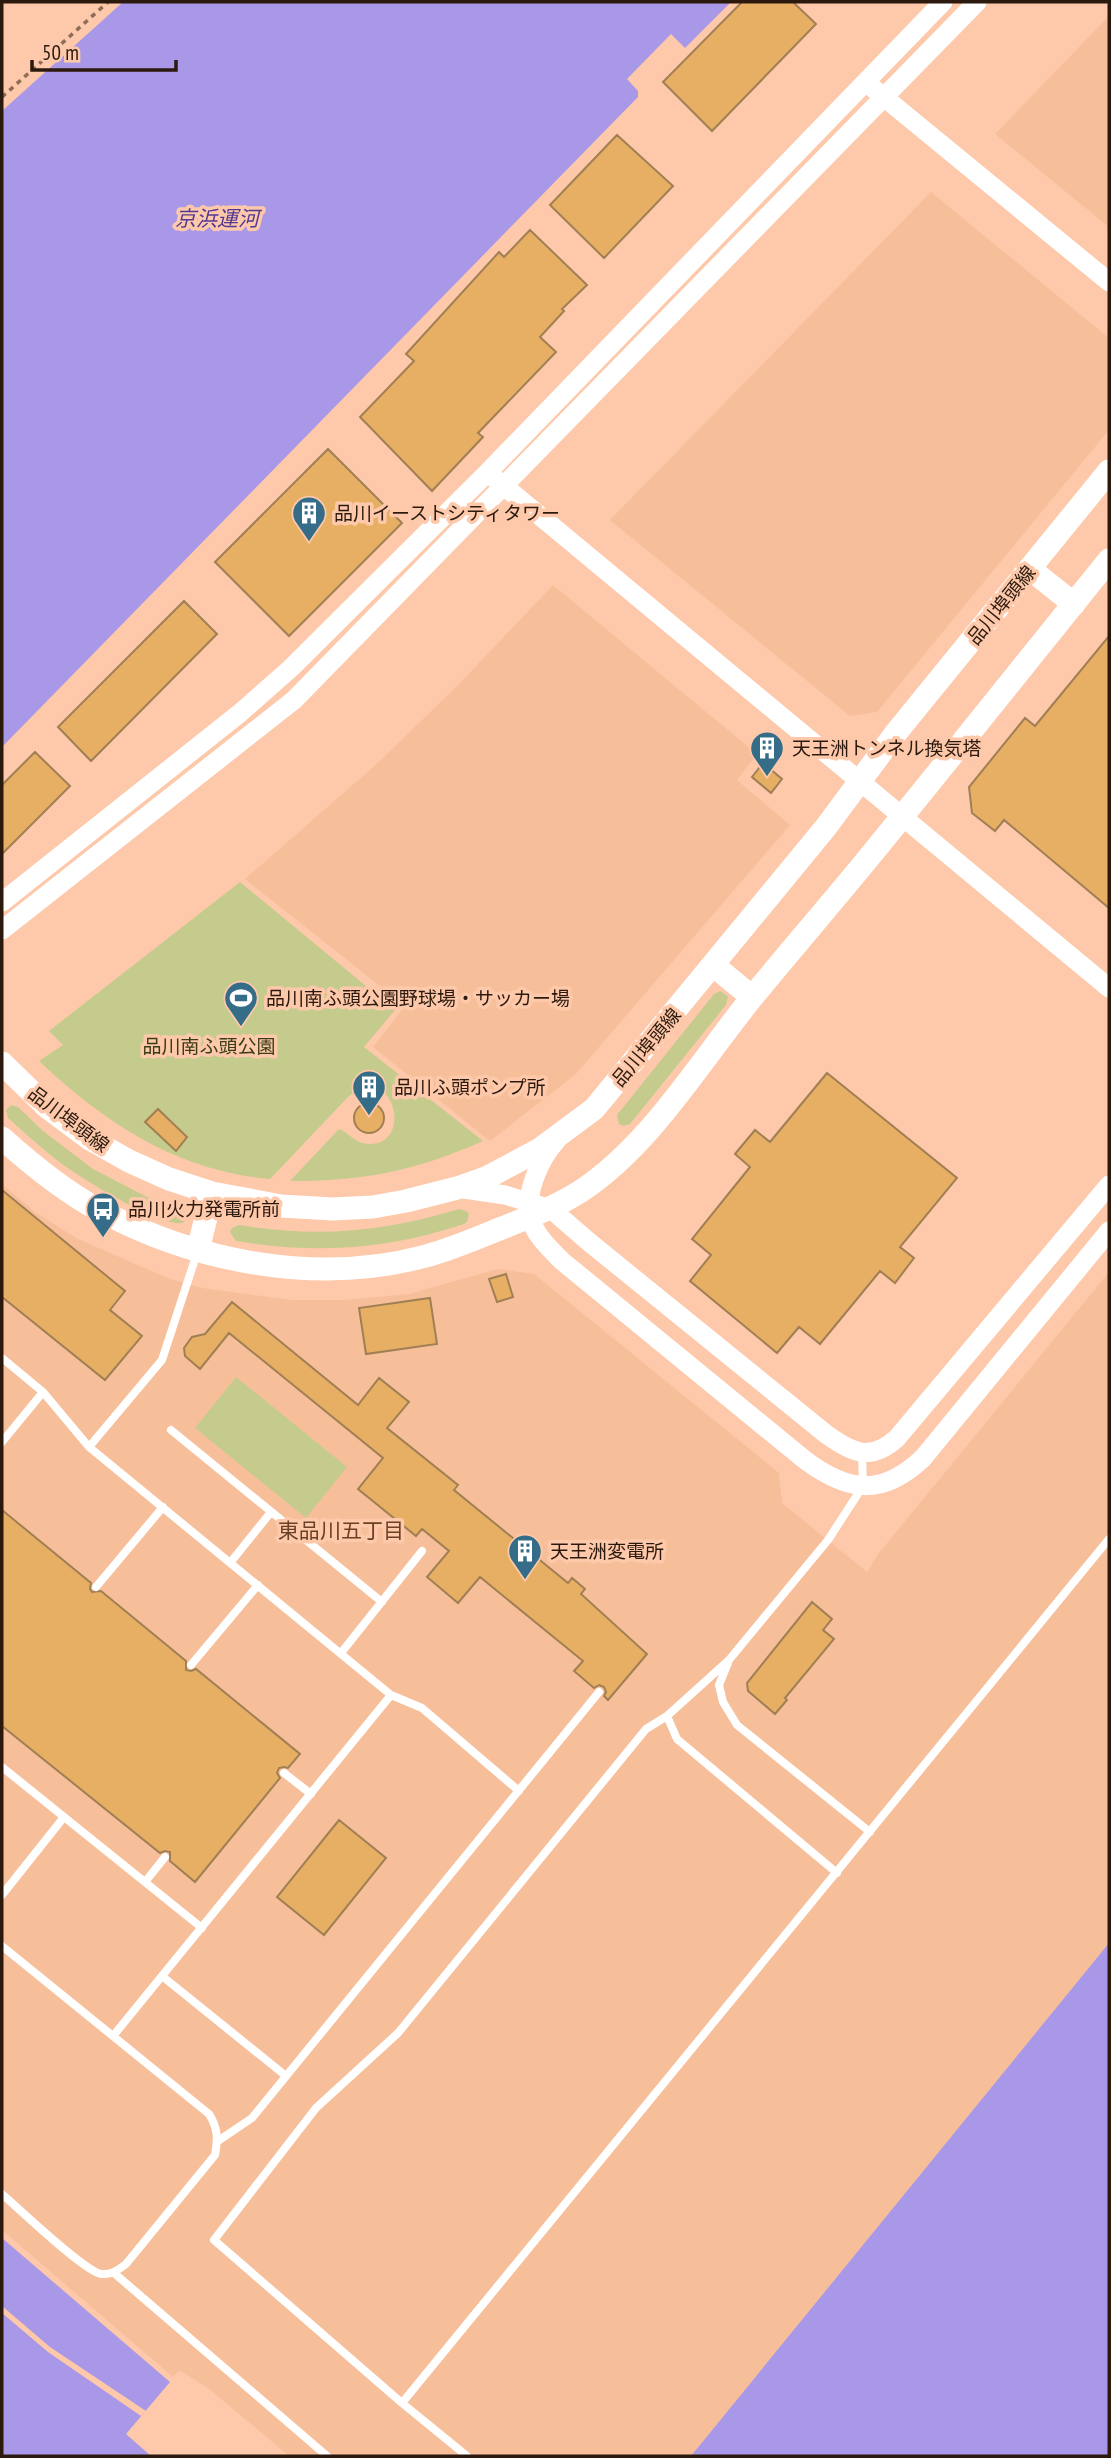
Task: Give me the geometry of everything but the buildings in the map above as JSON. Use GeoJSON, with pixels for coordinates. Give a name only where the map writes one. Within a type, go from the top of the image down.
{"type":"FeatureCollection","features":[{"type":"Feature","properties":{"kind":"main road","name":"品川埠頭線"},"geometry":{"type":"LineString","coordinates":[[2,1063],[47,1107],[90,1139],[169,1179],[212,1193],[281,1206],[333,1209],[373,1207],[406,1201],[488,1177],[541,1149],[594,1109],[826,827],[895,734],[1109,471]]}},
{"type":"Feature","properties":{"kind":"main road"},"geometry":{"type":"LineString","coordinates":[[2,1138],[58,1184],[100,1210],[143,1231],[198,1250],[248,1263],[295,1268],[383,1264],[426,1256],[583,1190],[635,1147],[752,997],[1109,560]]}},
{"type":"Feature","properties":{"kind":"main road"},"geometry":{"type":"LineString","coordinates":[[1030,569],[1074,604]]}},
{"type":"Feature","properties":{"kind":"main road"},"geometry":{"type":"LineString","coordinates":[[713,965],[752,997]]}},
{"type":"Feature","properties":{"kind":"main road"},"geometry":{"type":"LineString","coordinates":[[198,1250],[212,1193]]}},
{"type":"Feature","properties":{"kind":"street"},"geometry":{"type":"LineString","coordinates":[[2,902],[271,688],[488,472],[943,2]]}},
{"type":"Feature","properties":{"kind":"street"},"geometry":{"type":"LineString","coordinates":[[2,930],[293,700],[976,2]]}},
{"type":"Feature","properties":{"kind":"street"},"geometry":{"type":"LineString","coordinates":[[866,81],[1109,282]]}},
{"type":"Feature","properties":{"kind":"street"},"geometry":{"type":"LineString","coordinates":[[488,472],[1109,988]]}},
{"type":"Feature","properties":{"kind":"street"},"geometry":{"type":"LineString","coordinates":[[566,1130],[548,1149],[534,1183],[544,1244],[805,1460],[832,1479],[851,1486],[872,1487],[894,1480],[923,1458],[1109,1231]]}},
{"type":"Feature","properties":{"kind":"street"},"geometry":{"type":"LineString","coordinates":[[457,1188],[505,1195],[537,1209],[600,1251],[826,1434],[862,1454],[876,1453],[889,1447],[1109,1185]]}},
{"type":"Feature","properties":{"kind":"lane"},"geometry":{"type":"LineString","coordinates":[[89,1447],[162,1360],[198,1250]]}},
{"type":"Feature","properties":{"kind":"lane"},"geometry":{"type":"LineString","coordinates":[[2,1358],[43,1392],[89,1447],[391,1695],[422,1708],[519,1791]]}},
{"type":"Feature","properties":{"kind":"lane"},"geometry":{"type":"LineString","coordinates":[[2,1441],[43,1392]]}},
{"type":"Feature","properties":{"kind":"lane"},"geometry":{"type":"LineString","coordinates":[[171,1430],[382,1602]]}},
{"type":"Feature","properties":{"kind":"lane"},"geometry":{"type":"LineString","coordinates":[[467,2456],[214,2240],[316,2108],[398,2034],[646,1729],[667,1716],[729,1660],[828,1540],[863,1486],[862,1454]]}},
{"type":"Feature","properties":{"kind":"lane"},"geometry":{"type":"LineString","coordinates":[[96,1587],[163,1507]]}},
{"type":"Feature","properties":{"kind":"lane"},"geometry":{"type":"LineString","coordinates":[[230,1563],[271,1512]]}},
{"type":"Feature","properties":{"kind":"lane"},"geometry":{"type":"LineString","coordinates":[[402,2403],[1109,1539]]}},
{"type":"Feature","properties":{"kind":"lane"},"geometry":{"type":"LineString","coordinates":[[341,1653],[422,1552]]}},
{"type":"Feature","properties":{"kind":"lane"},"geometry":{"type":"LineString","coordinates":[[191,1665],[258,1585]]}},
{"type":"Feature","properties":{"kind":"lane"},"geometry":{"type":"LineString","coordinates":[[729,1660],[719,1685],[723,1702],[737,1725],[870,1832]]}},
{"type":"Feature","properties":{"kind":"lane"},"geometry":{"type":"LineString","coordinates":[[218,2141],[252,2118],[599,1692]]}},
{"type":"Feature","properties":{"kind":"lane"},"geometry":{"type":"LineString","coordinates":[[113,2036],[391,1695]]}},
{"type":"Feature","properties":{"kind":"lane"},"geometry":{"type":"LineString","coordinates":[[667,1716],[677,1739],[837,1873]]}},
{"type":"Feature","properties":{"kind":"lane"},"geometry":{"type":"LineString","coordinates":[[2,1767],[202,1928]]}},
{"type":"Feature","properties":{"kind":"lane"},"geometry":{"type":"LineString","coordinates":[[284,1773],[310,1794]]}},
{"type":"Feature","properties":{"kind":"lane"},"geometry":{"type":"LineString","coordinates":[[2,1895],[64,1817]]}},
{"type":"Feature","properties":{"kind":"lane"},"geometry":{"type":"LineString","coordinates":[[145,1882],[165,1857]]}},
{"type":"Feature","properties":{"kind":"lane"},"geometry":{"type":"LineString","coordinates":[[2,1945],[209,2114],[216,2125],[218,2141],[215,2155],[126,2264],[114,2273],[104,2274],[86,2266],[2,2194]]}},
{"type":"Feature","properties":{"kind":"lane"},"geometry":{"type":"LineString","coordinates":[[163,1976],[286,2076]]}},
{"type":"Feature","properties":{"kind":"lane"},"geometry":{"type":"LineString","coordinates":[[114,2273],[327,2456]]}},
{"type":"Feature","properties":{"kind":"path"},"geometry":{"type":"LineString","coordinates":[[2,97],[108,2]]}},
{"type":"Feature","properties":{"kind":"shaded area"},"geometry":{"type":"Polygon","coordinates":[[[1109,16],[1109,227],[995,134],[1109,16]]]}},
{"type":"Feature","properties":{"kind":"shaded area"},"geometry":{"type":"Polygon","coordinates":[[[931,192],[1109,338],[1109,430],[877,712],[850,716],[610,520],[931,192]]]}},
{"type":"Feature","properties":{"kind":"shaded area"},"geometry":{"type":"Polygon","coordinates":[[[553,585],[757,754],[737,780],[790,825],[576,1074],[490,1141],[373,1047],[405,1006],[245,879],[380,761],[459,684],[553,585]]]}},
{"type":"Feature","properties":{"kind":"shaded area"},"geometry":{"type":"Polygon","coordinates":[[[2,1184],[35,1212],[78,1239],[170,1279],[202,1288],[292,1300],[345,1300],[409,1294],[498,1269],[534,1274],[779,1473],[782,1503],[867,1572],[879,1553],[1109,1272],[1109,1943],[691,2456],[289,2456],[208,2388],[179,2370],[173,2377],[2,2230],[2,1184]]]}},
{"type":"Feature","properties":{"kind":"green space","name":"品川南ふ頭公園野球場・サッカー場"},"geometry":{"type":"Polygon","coordinates":[[[240,882],[395,1010],[364,1047],[483,1141],[435,1160],[389,1172],[342,1179],[290,1181],[339,1129],[362,1143],[379,1143],[389,1135],[394,1123],[394,1110],[388,1098],[379,1089],[365,1088],[348,1097],[270,1179],[236,1174],[204,1166],[144,1140],[90,1104],[39,1061],[63,1045],[49,1031],[240,882]]]}},
{"type":"Feature","properties":{"kind":"green space"},"geometry":{"type":"Polygon","coordinates":[[[720,991],[728,996],[726,1005],[630,1124],[619,1124],[617,1115],[714,994],[720,991]]]}},
{"type":"Feature","properties":{"kind":"green space"},"geometry":{"type":"Polygon","coordinates":[[[11,1105],[18,1107],[43,1131],[93,1169],[149,1198],[181,1209],[186,1215],[184,1222],[174,1223],[141,1211],[68,1168],[8,1118],[6,1110],[11,1105]]]}},
{"type":"Feature","properties":{"kind":"green space"},"geometry":{"type":"Polygon","coordinates":[[[459,1209],[469,1214],[464,1224],[407,1239],[351,1247],[266,1245],[236,1241],[230,1232],[239,1225],[323,1232],[377,1228],[459,1209]]]}},
{"type":"Feature","properties":{"kind":"green space"},"geometry":{"type":"Polygon","coordinates":[[[236,1377],[347,1467],[306,1518],[195,1428],[236,1377]]]}},
{"type":"Feature","properties":{"kind":"water","name":"京浜運河"},"geometry":{"type":"Polygon","coordinates":[[[123,2],[731,2],[685,48],[671,34],[627,79],[638,91],[638,97],[2,747],[2,111],[123,2]]]}},
{"type":"Feature","properties":{"kind":"water"},"geometry":{"type":"Polygon","coordinates":[[[1109,1943],[1109,2456],[691,2456],[1109,1943]]]}},
{"type":"Feature","properties":{"kind":"water"},"geometry":{"type":"Polygon","coordinates":[[[2,2238],[170,2382],[126,2434],[151,2456],[2,2456],[2,2238]]]}},
{"type":"Feature","properties":{"kind":"pier"},"geometry":{"type":"Polygon","coordinates":[[[2,2306],[50,2347],[146,2411],[141,2416],[48,2352],[2,2313],[2,2306]]]}},
{"type":"Feature","properties":{"kind":"place","name":"品川イーストシティタワー"},"geometry":{"type":"Point","coordinates":[309,543]}},
{"type":"Feature","properties":{"kind":"place","name":"天王洲トンネル換気塔"},"geometry":{"type":"Point","coordinates":[767,778]}},
{"type":"Feature","properties":{"kind":"place","name":"品川南ふ頭公園野球場・サッカー場"},"geometry":{"type":"Point","coordinates":[241,1028]}},
{"type":"Feature","properties":{"kind":"place","name":"品川ふ頭ポンプ所"},"geometry":{"type":"Point","coordinates":[369,1117]}},
{"type":"Feature","properties":{"kind":"place","name":"品川火力発電所前"},"geometry":{"type":"Point","coordinates":[103,1239]}},
{"type":"Feature","properties":{"kind":"place","name":"天王洲変電所"},"geometry":{"type":"Point","coordinates":[525,1581]}},
{"type":"Feature","properties":{"kind":"district","name":"東品川五丁目"},"geometry":{"type":"Point","coordinates":[341,1530]}},
{"type":"Feature","properties":{"kind":"park label","name":"品川南ふ頭公園"},"geometry":{"type":"Point","coordinates":[209,1046]}}]}
